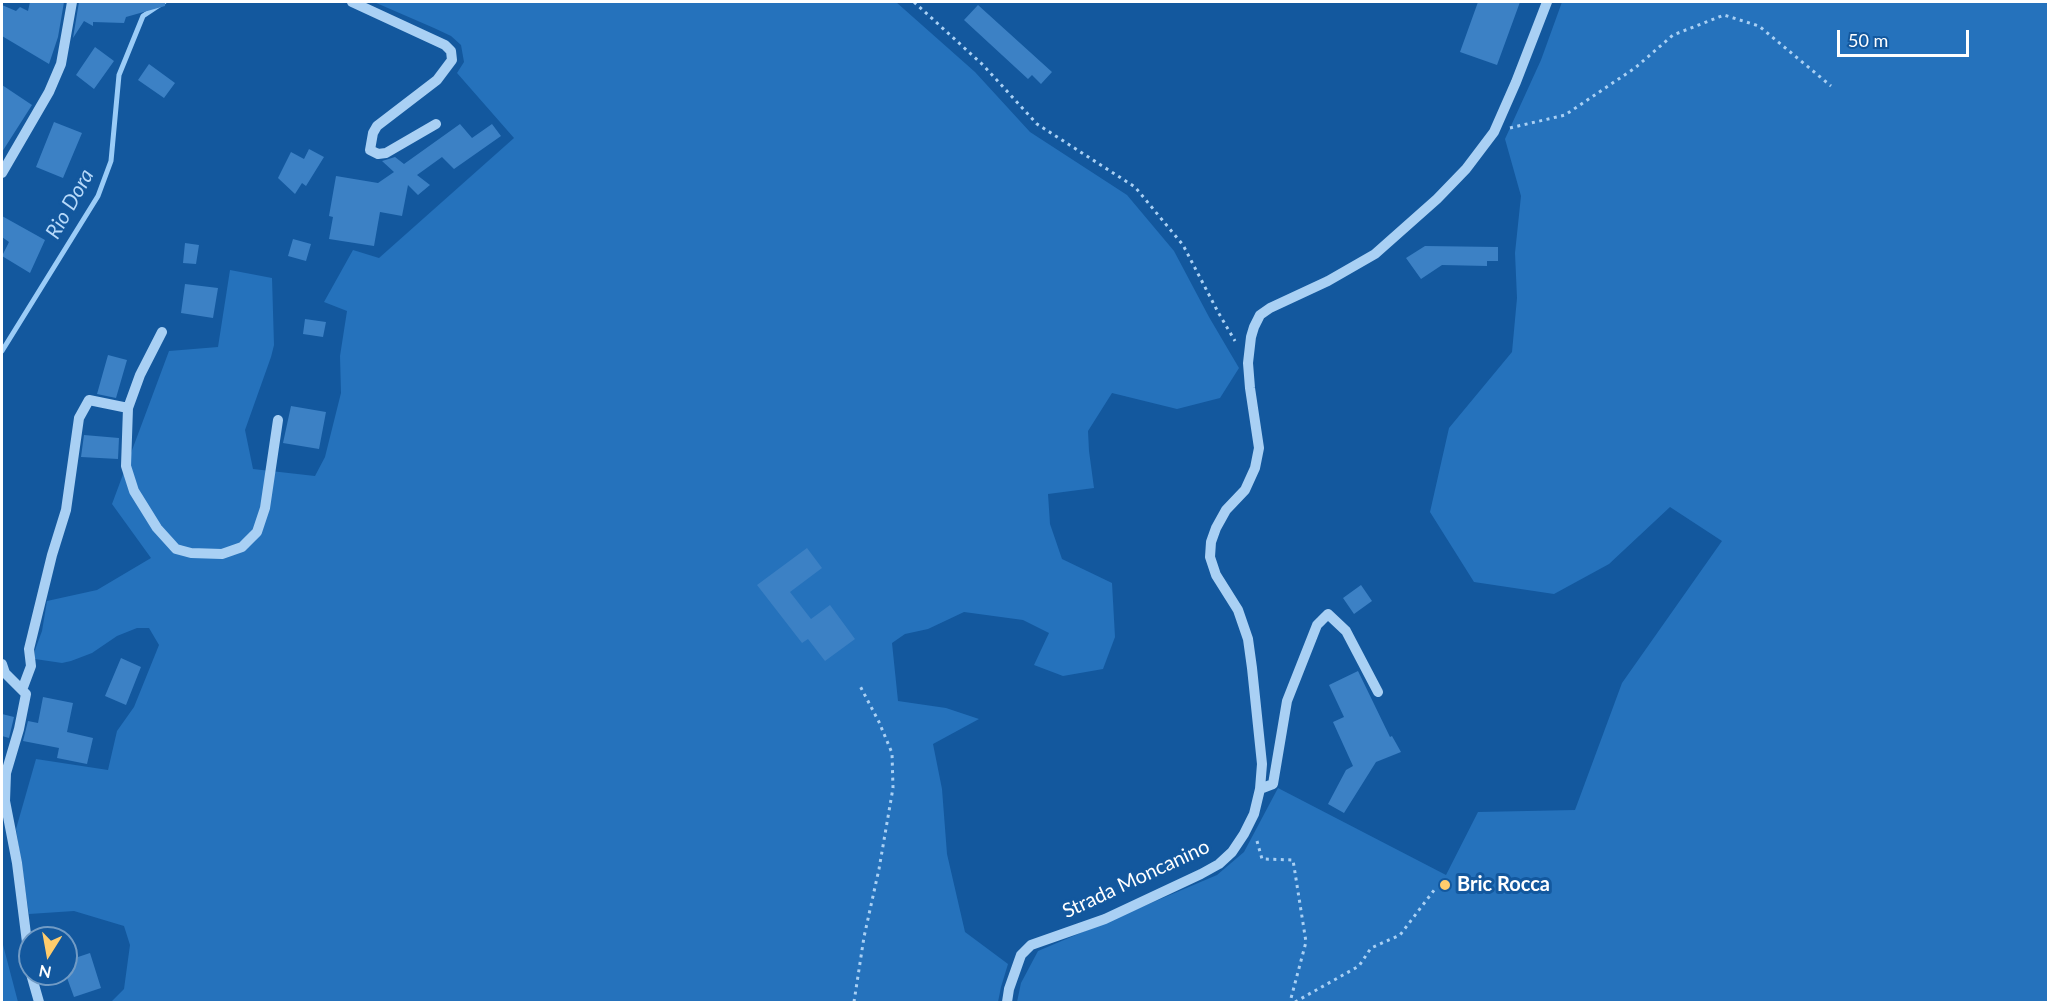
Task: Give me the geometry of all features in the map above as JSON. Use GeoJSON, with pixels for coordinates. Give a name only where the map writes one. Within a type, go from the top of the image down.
{"type":"FeatureCollection","features":[{"type":"Feature","properties":{"kind":"street"},"geometry":{"type":"LineString","coordinates":[[2,173],[49,92],[61,64],[72,2]]}},
{"type":"Feature","properties":{"kind":"street"},"geometry":{"type":"LineString","coordinates":[[352,2],[445,45],[451,51],[452,60],[436,80],[377,126],[373,133],[370,150],[378,154],[386,153],[436,124]]}},
{"type":"Feature","properties":{"kind":"street","name":"Strada Moncanino"},"geometry":{"type":"LineString","coordinates":[[1007,1002],[1021,955],[1031,945],[1105,919],[1219,864],[1232,852],[1251,821],[1260,789],[1262,764],[1248,639],[1238,610],[1216,575],[1210,558],[1211,543],[1216,528],[1226,510],[1245,490],[1255,468],[1259,448],[1248,363],[1251,337],[1260,315],[1328,281],[1375,254],[1466,169],[1494,132],[1547,2]]}},
{"type":"Feature","properties":{"kind":"street"},"geometry":{"type":"LineString","coordinates":[[162,332],[140,375],[128,408],[126,466],[134,490],[157,528],[176,549],[191,553],[222,554],[242,547],[258,532],[265,508],[278,420]]}},
{"type":"Feature","properties":{"kind":"street"},"geometry":{"type":"LineString","coordinates":[[22,690],[31,666],[29,649],[52,555],[66,510],[79,418],[89,400],[128,408]]}},
{"type":"Feature","properties":{"kind":"street"},"geometry":{"type":"LineString","coordinates":[[1260,789],[1273,784],[1287,701],[1317,625],[1328,614],[1346,631],[1378,692]]}},
{"type":"Feature","properties":{"kind":"street"},"geometry":{"type":"LineString","coordinates":[[2,664],[4,672],[26,694],[6,773],[5,801],[17,863],[25,926]]}},
{"type":"Feature","properties":{"kind":"street"},"geometry":{"type":"LineString","coordinates":[[34,986],[39,1002]]}},
{"type":"Feature","properties":{"kind":"path"},"geometry":{"type":"LineString","coordinates":[[914,2],[983,65],[1037,124],[1135,187],[1183,245],[1248,363]]}},
{"type":"Feature","properties":{"kind":"path"},"geometry":{"type":"LineString","coordinates":[[1494,132],[1565,115],[1635,68],[1673,35],[1724,15],[1759,27],[1831,86]]}},
{"type":"Feature","properties":{"kind":"path"},"geometry":{"type":"LineString","coordinates":[[855,1002],[864,937],[893,788],[892,753],[859,684]]}},
{"type":"Feature","properties":{"kind":"path"},"geometry":{"type":"LineString","coordinates":[[1251,821],[1262,859],[1293,860],[1306,942],[1290,1002]]}},
{"type":"Feature","properties":{"kind":"path"},"geometry":{"type":"LineString","coordinates":[[1295,1002],[1359,966],[1371,948],[1400,935],[1435,889]]}},
{"type":"Feature","properties":{"kind":"shaded area"},"geometry":{"type":"Polygon","coordinates":[[[374,2],[896,2],[975,72],[1030,132],[1127,195],[1174,251],[1239,368],[1220,398],[1177,409],[1112,393],[1088,431],[1094,488],[1048,494],[1050,524],[1062,559],[1112,583],[1115,637],[1103,669],[1063,676],[1034,665],[1049,633],[1023,620],[964,612],[928,629],[905,634],[892,643],[898,701],[946,708],[979,719],[933,744],[942,789],[947,854],[965,932],[1008,964],[998,1002],[111,1002],[124,989],[130,945],[124,926],[74,911],[29,914],[16,829],[36,759],[108,770],[117,731],[134,707],[159,645],[149,628],[137,628],[117,636],[92,653],[71,661],[62,663],[35,659],[35,650],[42,631],[47,601],[97,590],[151,558],[112,504],[169,351],[218,347],[230,270],[272,278],[274,345],[245,430],[253,469],[315,476],[325,457],[341,393],[340,356],[347,311],[324,302],[353,250],[379,258],[514,138],[457,73],[464,62],[461,45],[451,36],[374,2]]]}},
{"type":"Feature","properties":{"kind":"shaded area"},"geometry":{"type":"Polygon","coordinates":[[[1562,2],[2048,2],[2048,1002],[1017,1002],[1021,983],[1038,951],[1217,875],[1244,852],[1278,788],[1446,875],[1478,812],[1575,810],[1622,683],[1722,541],[1670,507],[1609,564],[1554,594],[1474,582],[1430,512],[1449,428],[1512,352],[1517,298],[1515,253],[1521,196],[1505,139],[1541,60],[1562,2]]]}},
{"type":"Feature","properties":{"kind":"shaded area"},"geometry":{"type":"Polygon","coordinates":[[[2,941],[18,1002],[2,1002],[2,941]]]}},
{"type":"Feature","properties":{"kind":"building"},"geometry":{"type":"Polygon","coordinates":[[[30,2],[64,2],[58,37],[49,64],[2,36],[2,5],[16,11],[20,7],[28,11],[30,2]]]}},
{"type":"Feature","properties":{"kind":"building"},"geometry":{"type":"Polygon","coordinates":[[[79,2],[165,2],[165,6],[126,17],[124,23],[93,22],[93,26],[84,21],[73,38],[79,2]]]}},
{"type":"Feature","properties":{"kind":"building"},"geometry":{"type":"Polygon","coordinates":[[[1478,2],[1520,2],[1497,65],[1460,52],[1478,2]]]}},
{"type":"Feature","properties":{"kind":"building"},"geometry":{"type":"Polygon","coordinates":[[[978,5],[1052,72],[1041,84],[1032,75],[1028,79],[964,20],[978,5]]]}},
{"type":"Feature","properties":{"kind":"building"},"geometry":{"type":"Polygon","coordinates":[[[95,47],[114,61],[94,89],[76,75],[95,47]]]}},
{"type":"Feature","properties":{"kind":"building"},"geometry":{"type":"Polygon","coordinates":[[[149,64],[175,83],[164,98],[138,80],[149,64]]]}},
{"type":"Feature","properties":{"kind":"building"},"geometry":{"type":"Polygon","coordinates":[[[2,85],[32,105],[2,152],[2,85]]]}},
{"type":"Feature","properties":{"kind":"building"},"geometry":{"type":"Polygon","coordinates":[[[54,122],[82,133],[63,178],[36,167],[54,122]]]}},
{"type":"Feature","properties":{"kind":"building"},"geometry":{"type":"Polygon","coordinates":[[[460,124],[472,138],[492,124],[501,136],[454,169],[442,157],[417,175],[430,185],[418,195],[408,185],[402,216],[380,212],[374,246],[329,239],[333,217],[329,216],[336,176],[378,183],[394,172],[382,161],[395,157],[404,164],[460,124]]]}},
{"type":"Feature","properties":{"kind":"building"},"geometry":{"type":"Polygon","coordinates":[[[309,149],[324,157],[306,186],[302,183],[295,194],[278,178],[291,152],[304,159],[309,149]]]}},
{"type":"Feature","properties":{"kind":"building"},"geometry":{"type":"Polygon","coordinates":[[[2,216],[45,240],[30,273],[2,256],[9,242],[2,237],[2,216]]]}},
{"type":"Feature","properties":{"kind":"building"},"geometry":{"type":"Polygon","coordinates":[[[293,239],[311,244],[306,261],[288,256],[293,239]]]}},
{"type":"Feature","properties":{"kind":"building"},"geometry":{"type":"Polygon","coordinates":[[[185,243],[199,245],[196,264],[183,263],[185,243]]]}},
{"type":"Feature","properties":{"kind":"building"},"geometry":{"type":"Polygon","coordinates":[[[1425,246],[1498,247],[1498,261],[1487,261],[1487,266],[1442,265],[1421,279],[1406,258],[1425,246]]]}},
{"type":"Feature","properties":{"kind":"building"},"geometry":{"type":"Polygon","coordinates":[[[185,284],[218,288],[213,318],[181,313],[185,284]]]}},
{"type":"Feature","properties":{"kind":"building"},"geometry":{"type":"Polygon","coordinates":[[[305,319],[326,322],[323,337],[303,334],[305,319]]]}},
{"type":"Feature","properties":{"kind":"building"},"geometry":{"type":"Polygon","coordinates":[[[108,355],[127,360],[116,398],[97,394],[108,355]]]}},
{"type":"Feature","properties":{"kind":"building"},"geometry":{"type":"Polygon","coordinates":[[[291,406],[326,412],[319,449],[283,443],[291,406]]]}},
{"type":"Feature","properties":{"kind":"building"},"geometry":{"type":"Polygon","coordinates":[[[84,435],[119,438],[118,459],[81,457],[84,435]]]}},
{"type":"Feature","properties":{"kind":"building"},"geometry":{"type":"Polygon","coordinates":[[[807,548],[822,568],[790,592],[811,619],[830,605],[855,639],[825,661],[808,639],[802,643],[757,585],[807,548]]]}},
{"type":"Feature","properties":{"kind":"building"},"geometry":{"type":"Polygon","coordinates":[[[1361,585],[1372,601],[1354,614],[1343,598],[1361,585]]]}},
{"type":"Feature","properties":{"kind":"building"},"geometry":{"type":"Polygon","coordinates":[[[121,658],[141,667],[126,705],[105,696],[121,658]]]}},
{"type":"Feature","properties":{"kind":"building"},"geometry":{"type":"Polygon","coordinates":[[[1358,671],[1390,737],[1392,736],[1401,752],[1376,762],[1344,813],[1328,804],[1346,770],[1353,766],[1333,722],[1344,717],[1329,685],[1358,671]]]}},
{"type":"Feature","properties":{"kind":"building"},"geometry":{"type":"Polygon","coordinates":[[[43,697],[73,703],[67,732],[93,738],[87,764],[57,758],[59,748],[23,741],[28,721],[38,723],[43,697]]]}},
{"type":"Feature","properties":{"kind":"building"},"geometry":{"type":"Polygon","coordinates":[[[2,714],[14,717],[9,738],[2,736],[2,714]]]}},
{"type":"Feature","properties":{"kind":"building"},"geometry":{"type":"Polygon","coordinates":[[[90,953],[101,988],[74,997],[70,986],[78,986],[78,957],[90,953]]]}},
{"type":"Feature","properties":{"kind":"waterway","name":"Rio Dora"},"geometry":{"type":"LineString","coordinates":[[2,351],[98,196],[111,161],[119,75],[143,16],[164,2]]}},
{"type":"Feature","properties":{"kind":"place","name":"Bric Rocca"},"geometry":{"type":"Point","coordinates":[1445,885]}}]}
